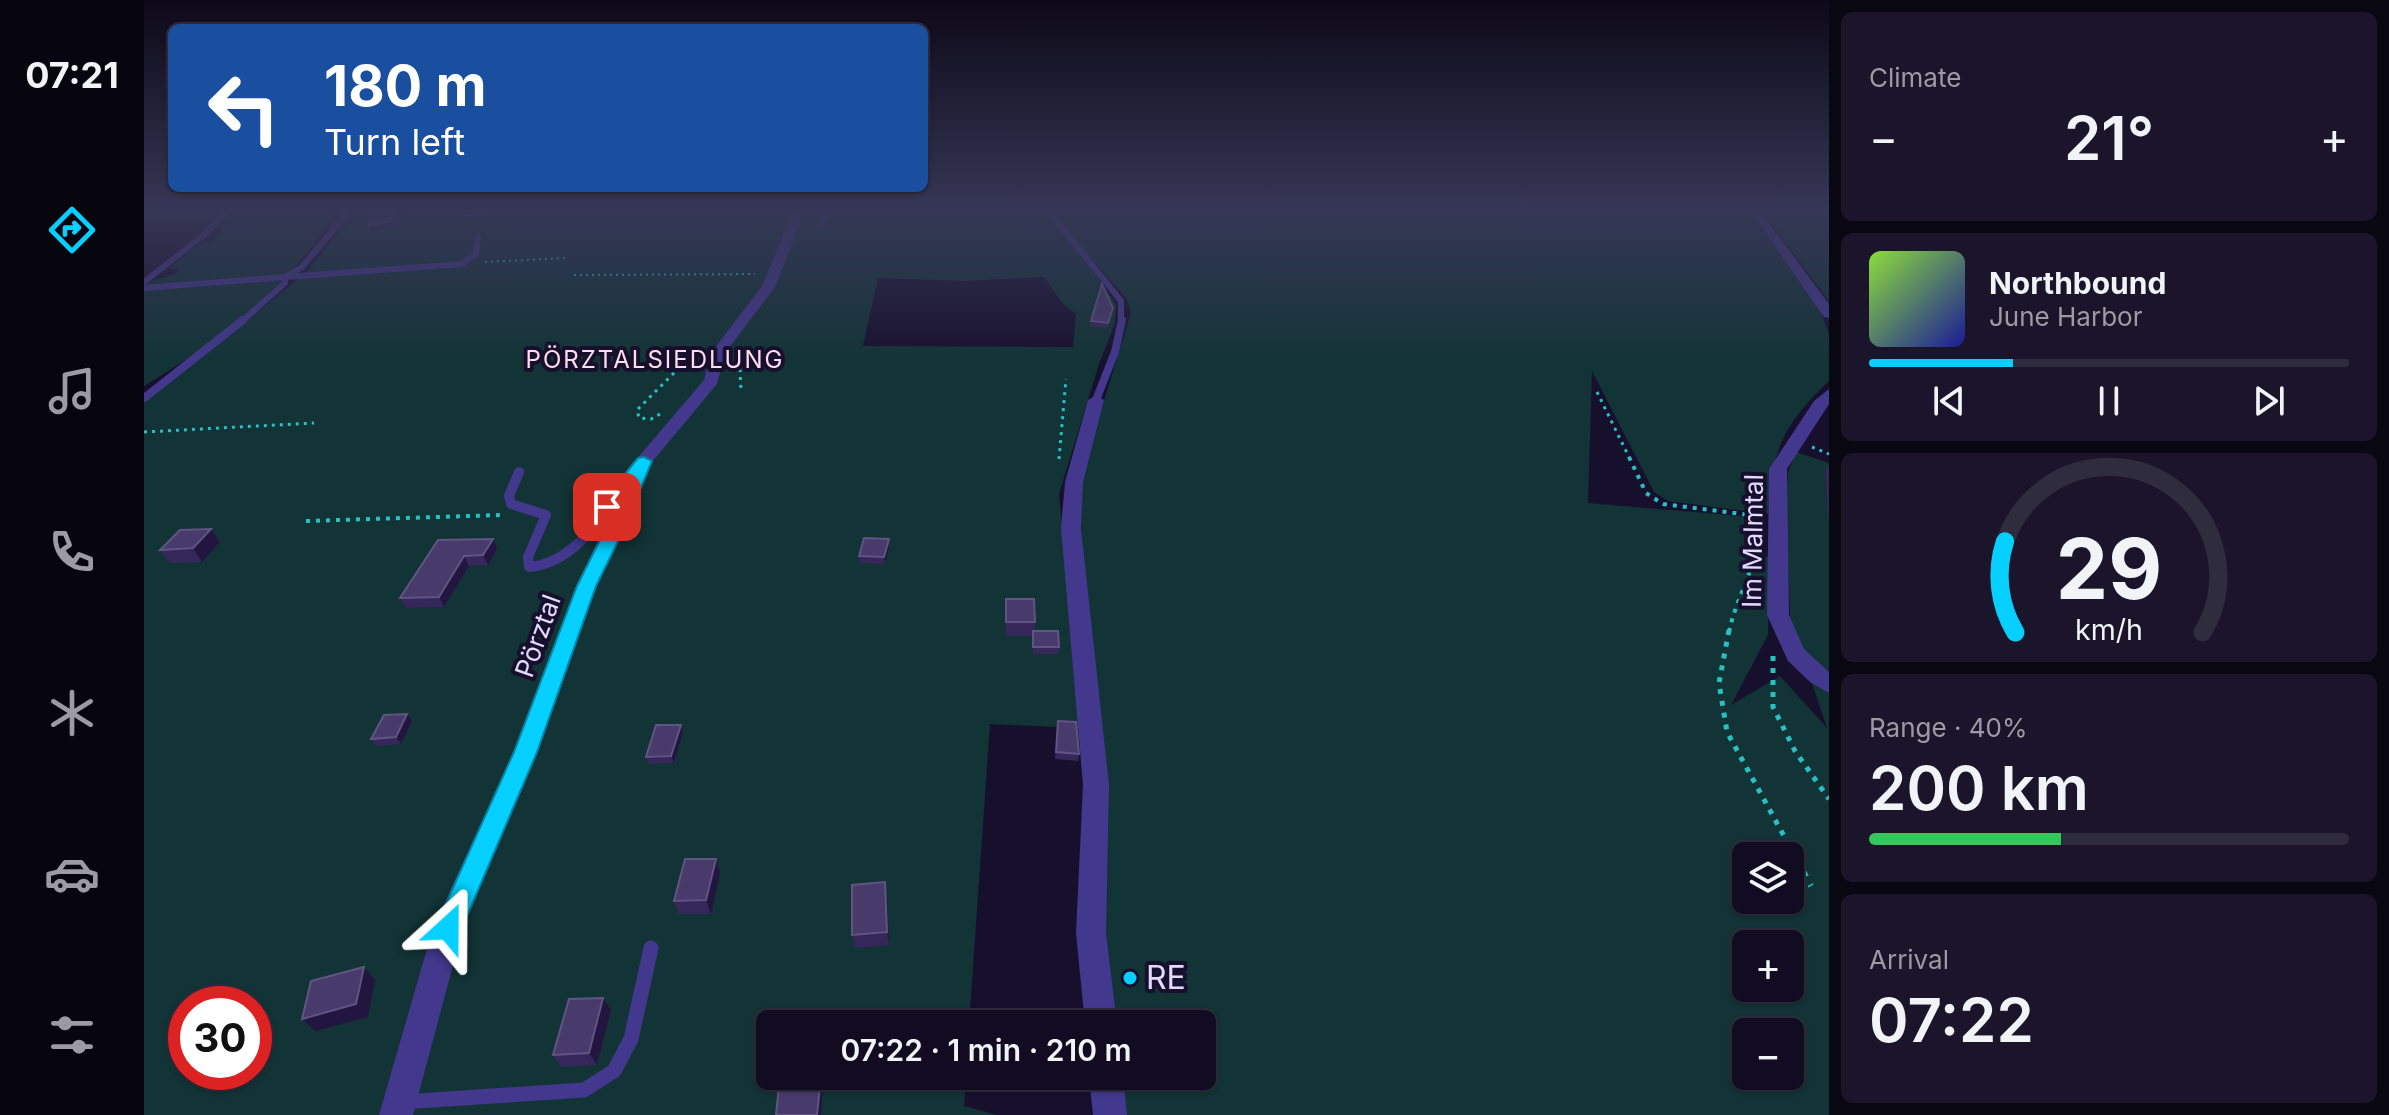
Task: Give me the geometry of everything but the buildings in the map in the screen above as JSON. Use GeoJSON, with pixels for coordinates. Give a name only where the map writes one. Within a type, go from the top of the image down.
{"type":"FeatureCollection","features":[{"type":"Feature","properties":{"kind":"street","name":"Pörztal"},"geometry":{"type":"LineString","coordinates":[[396,1115],[448,928],[526,752],[587,586],[644,461],[712,381],[718,353],[768,287],[778,263]]}},
{"type":"Feature","properties":{"kind":"street"},"geometry":{"type":"LineString","coordinates":[[1792,263],[1829,314]]}},
{"type":"Feature","properties":{"kind":"street","name":"Im Malmtal"},"geometry":{"type":"LineString","coordinates":[[1829,394],[1778,469],[1773,514],[1781,622],[1785,638],[1802,666],[1829,684]]}},
{"type":"Feature","properties":{"kind":"street"},"geometry":{"type":"LineString","coordinates":[[1096,400],[1074,482],[1071,528],[1096,785],[1091,933],[1099,1010]]}},
{"type":"Feature","properties":{"kind":"street"},"geometry":{"type":"LineString","coordinates":[[1107,1090],[1110,1115]]}},
{"type":"Feature","properties":{"kind":"lane"},"geometry":{"type":"LineString","coordinates":[[144,285],[170,263]]}},
{"type":"Feature","properties":{"kind":"lane"},"geometry":{"type":"LineString","coordinates":[[285,277],[305,263]]}},
{"type":"Feature","properties":{"kind":"lane"},"geometry":{"type":"LineString","coordinates":[[144,285],[465,263]]}},
{"type":"Feature","properties":{"kind":"lane"},"geometry":{"type":"LineString","coordinates":[[1091,263],[1121,301],[1124,314],[1117,344],[1096,400]]}},
{"type":"Feature","properties":{"kind":"lane"},"geometry":{"type":"LineString","coordinates":[[144,398],[258,308],[285,283],[285,277]]}},
{"type":"Feature","properties":{"kind":"lane"},"geometry":{"type":"LineString","coordinates":[[144,391],[165,379]]}},
{"type":"Feature","properties":{"kind":"lane"},"geometry":{"type":"LineString","coordinates":[[519,472],[509,496],[511,504],[546,515],[528,557],[529,567],[540,568],[557,563],[570,552],[644,461]]}},
{"type":"Feature","properties":{"kind":"lane"},"geometry":{"type":"LineString","coordinates":[[403,1090],[417,1101],[584,1090],[614,1071],[631,1039],[651,948]]}},
{"type":"Feature","properties":{"kind":"path"},"geometry":{"type":"LineString","coordinates":[[462,264],[479,263]]}},
{"type":"Feature","properties":{"kind":"path"},"geometry":{"type":"LineString","coordinates":[[574,275],[773,274]]}},
{"type":"Feature","properties":{"kind":"path"},"geometry":{"type":"LineString","coordinates":[[738,327],[741,390]]}},
{"type":"Feature","properties":{"kind":"path"},"geometry":{"type":"LineString","coordinates":[[663,411],[651,419],[639,418],[637,410],[675,372]]}},
{"type":"Feature","properties":{"kind":"path"},"geometry":{"type":"LineString","coordinates":[[1066,379],[1058,466],[1074,482]]}},
{"type":"Feature","properties":{"kind":"path"},"geometry":{"type":"LineString","coordinates":[[1597,392],[1646,493],[1663,504],[1773,514],[1758,537],[1752,569],[1732,616],[1719,683],[1727,732],[1811,886]]}},
{"type":"Feature","properties":{"kind":"path"},"geometry":{"type":"LineString","coordinates":[[144,432],[314,423]]}},
{"type":"Feature","properties":{"kind":"path"},"geometry":{"type":"LineString","coordinates":[[306,521],[540,513]]}},
{"type":"Feature","properties":{"kind":"path"},"geometry":{"type":"LineString","coordinates":[[1781,622],[1773,661],[1773,707],[1795,751],[1829,799]]}},
{"type":"Feature","properties":{"kind":"green space"},"geometry":{"type":"Polygon","coordinates":[[[175,263],[298,263],[273,290],[222,333],[144,386],[144,286],[153,280],[176,274],[179,269],[169,268],[175,263]]]}},
{"type":"Feature","properties":{"kind":"green space"},"geometry":{"type":"Polygon","coordinates":[[[314,263],[1089,263],[1116,305],[1115,323],[1099,364],[1059,494],[1082,728],[990,724],[970,1010],[756,1010],[756,1090],[965,1090],[964,1106],[997,1115],[144,1115],[144,402],[314,263]],[[1044,277],[963,281],[878,278],[863,346],[1073,347],[1076,314],[1063,304],[1044,277]]]}},
{"type":"Feature","properties":{"kind":"green space"},"geometry":{"type":"Polygon","coordinates":[[[1095,263],[1786,263],[1820,308],[1829,335],[1829,381],[1800,412],[1782,440],[1773,473],[1768,514],[1668,501],[1654,492],[1592,371],[1588,503],[1753,517],[1747,555],[1769,557],[1768,635],[1731,705],[1780,676],[1827,728],[1806,665],[1791,637],[1786,519],[1788,472],[1796,452],[1829,463],[1829,1115],[1122,1115],[1120,1090],[1216,1090],[1216,1010],[1112,1010],[1104,931],[1079,482],[1131,313],[1127,299],[1095,263]]]}},
{"type":"Feature","properties":{"kind":"green space"},"geometry":{"type":"Polygon","coordinates":[[[1801,263],[1829,263],[1829,301],[1801,263]]]}},
{"type":"Feature","properties":{"kind":"place","name":"RE"},"geometry":{"type":"Point","coordinates":[1130,978]}},
{"type":"Feature","properties":{"kind":"district","name":"PÖRZTALSIEDLUNG"},"geometry":{"type":"Point","coordinates":[655,360]}},
{"type":"Feature","properties":{"kind":"route"},"geometry":{"type":"LineString","coordinates":[[448,928],[526,752],[587,586],[644,461],[607,507]]}}]}
